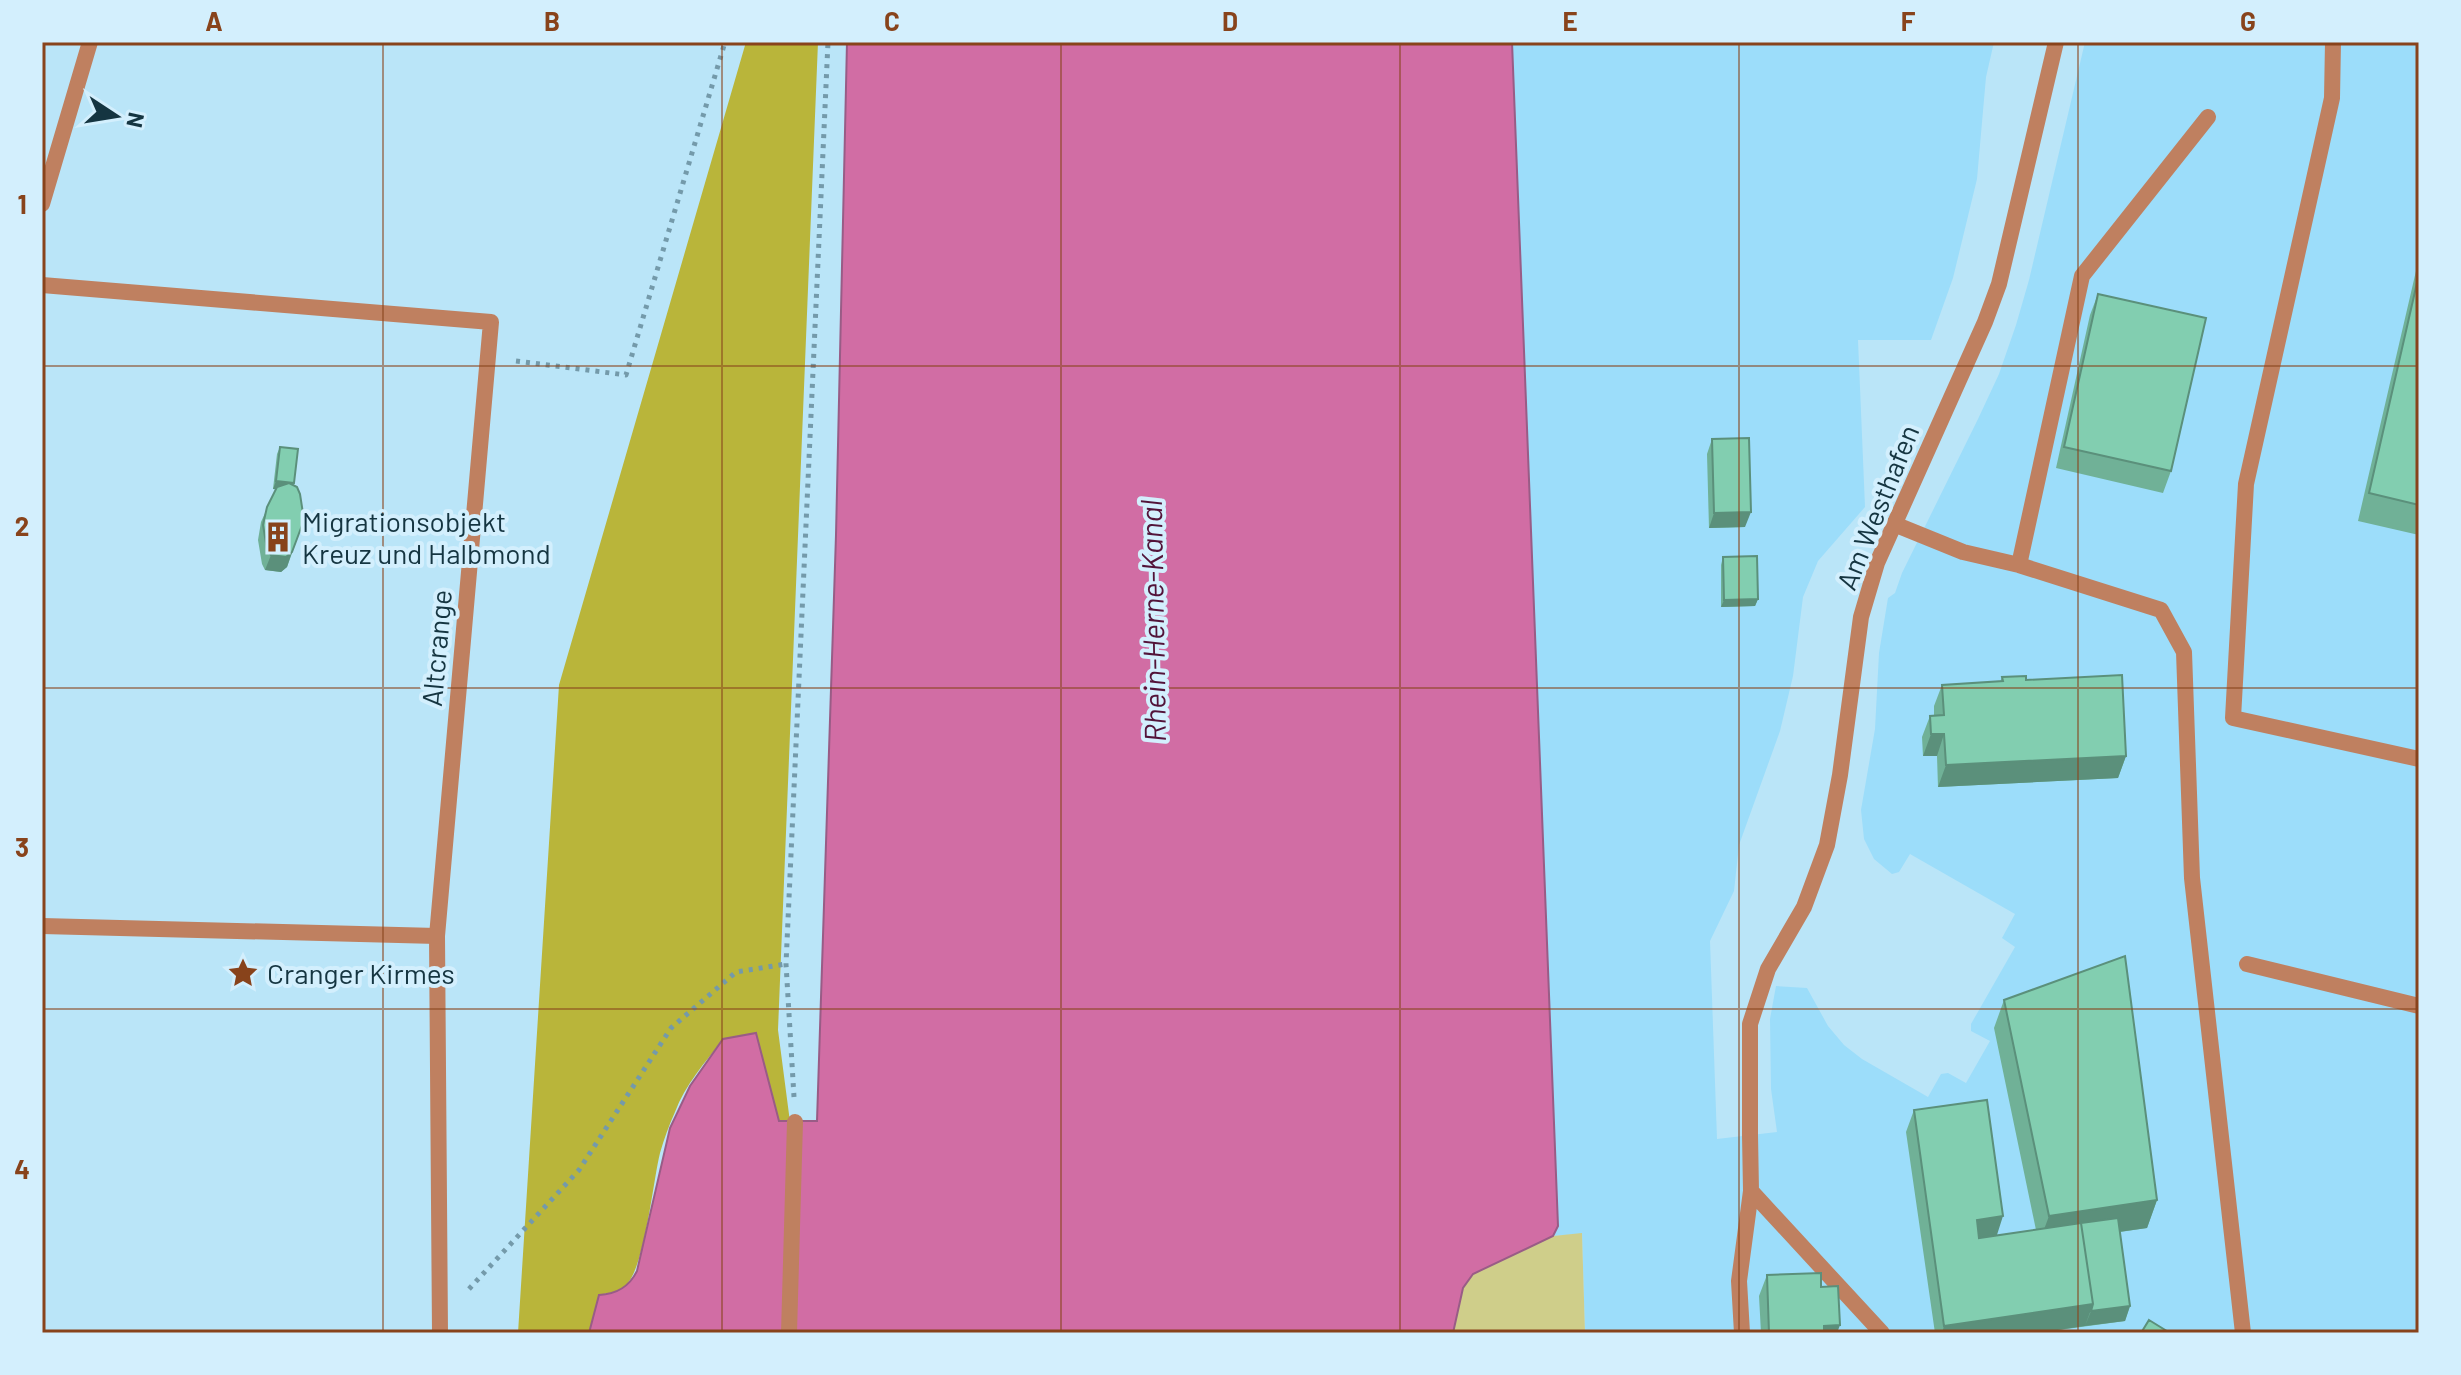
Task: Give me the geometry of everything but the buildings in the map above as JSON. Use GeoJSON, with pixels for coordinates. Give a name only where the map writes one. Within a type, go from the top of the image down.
{"type":"FeatureCollection","features":[{"type":"Feature","properties":{"kind":"street"},"geometry":{"type":"LineString","coordinates":[[42,204],[90,42]]}},
{"type":"Feature","properties":{"kind":"street","name":"Am Westhafen"},"geometry":{"type":"LineString","coordinates":[[1742,1333],[1739,1281],[1751,1191],[1750,1024],[1768,969],[1804,907],[1827,845],[1840,775],[1861,617],[1877,563],[1999,284],[2056,42]]}},
{"type":"Feature","properties":{"kind":"street"},"geometry":{"type":"LineString","coordinates":[[2333,42],[2332,98],[2246,484],[2233,718],[2419,759]]}},
{"type":"Feature","properties":{"kind":"street"},"geometry":{"type":"LineString","coordinates":[[2019,565],[2082,276],[2208,117]]}},
{"type":"Feature","properties":{"kind":"street","name":"Altcrange"},"geometry":{"type":"LineString","coordinates":[[42,285],[491,322],[437,936],[440,1326]]}},
{"type":"Feature","properties":{"kind":"street"},"geometry":{"type":"LineString","coordinates":[[1894,524],[1963,552],[2019,565],[2161,610],[2184,652],[2192,878],[2243,1333]]}},
{"type":"Feature","properties":{"kind":"street"},"geometry":{"type":"LineString","coordinates":[[42,926],[437,936]]}},
{"type":"Feature","properties":{"kind":"street"},"geometry":{"type":"LineString","coordinates":[[2247,964],[2419,1006]]}},
{"type":"Feature","properties":{"kind":"street"},"geometry":{"type":"LineString","coordinates":[[789,1333],[795,1122]]}},
{"type":"Feature","properties":{"kind":"street"},"geometry":{"type":"LineString","coordinates":[[1751,1191],[1882,1333]]}},
{"type":"Feature","properties":{"kind":"path"},"geometry":{"type":"LineString","coordinates":[[487,357],[626,375],[725,42]]}},
{"type":"Feature","properties":{"kind":"path"},"geometry":{"type":"LineString","coordinates":[[795,1122],[786,964],[828,42]]}},
{"type":"Feature","properties":{"kind":"path"},"geometry":{"type":"LineString","coordinates":[[440,1326],[579,1170],[671,1028],[736,972],[786,964]]}},
{"type":"Feature","properties":{"kind":"shaded area"},"geometry":{"type":"Polygon","coordinates":[[[746,42],[818,42],[778,1030],[790,1122],[779,1122],[756,1033],[723,1040],[690,1083],[669,1127],[660,1153],[639,1259],[627,1284],[599,1295],[589,1333],[518,1333],[559,685],[746,42]]]}},
{"type":"Feature","properties":{"kind":"shaded area"},"geometry":{"type":"Polygon","coordinates":[[[1512,42],[1994,42],[1986,77],[1977,179],[1953,278],[1931,340],[1858,340],[1865,507],[1818,561],[1803,597],[1793,676],[1780,731],[1739,845],[1734,891],[1710,941],[1717,1139],[1777,1132],[1771,1089],[1770,1019],[1776,986],[1807,988],[1828,1026],[1844,1045],[1862,1059],[1928,1097],[1941,1074],[1948,1073],[1966,1083],[1990,1041],[1971,1031],[1971,1024],[2015,947],[2002,938],[2015,914],[1910,854],[1899,872],[1892,874],[1874,859],[1864,839],[1861,810],[1875,729],[1879,653],[1888,598],[1895,593],[1999,374],[2029,280],[2085,42],[2419,42],[2419,1333],[1585,1333],[1582,1234],[1553,1236],[1558,1226],[1512,42]]]}},
{"type":"Feature","properties":{"kind":"shaded area"},"geometry":{"type":"Polygon","coordinates":[[[1582,1233],[1585,1333],[1453,1333],[1463,1287],[1473,1274],[1553,1236],[1582,1233]]]}},
{"type":"Feature","properties":{"kind":"water","name":"Rhein-Herne-Kanal"},"geometry":{"type":"Polygon","coordinates":[[[847,42],[1512,42],[1558,1226],[1553,1236],[1473,1274],[1463,1288],[1453,1333],[589,1333],[599,1295],[622,1289],[637,1271],[670,1128],[690,1086],[723,1039],[756,1033],[779,1121],[817,1121],[836,535],[847,42]]]}},
{"type":"Feature","properties":{"kind":"place","name":"Migrationsobjekt Kreuz und Halbmond"},"geometry":{"type":"Point","coordinates":[278,537]}},
{"type":"Feature","properties":{"kind":"place","name":"Cranger Kirmes"},"geometry":{"type":"Point","coordinates":[243,973]}}]}
